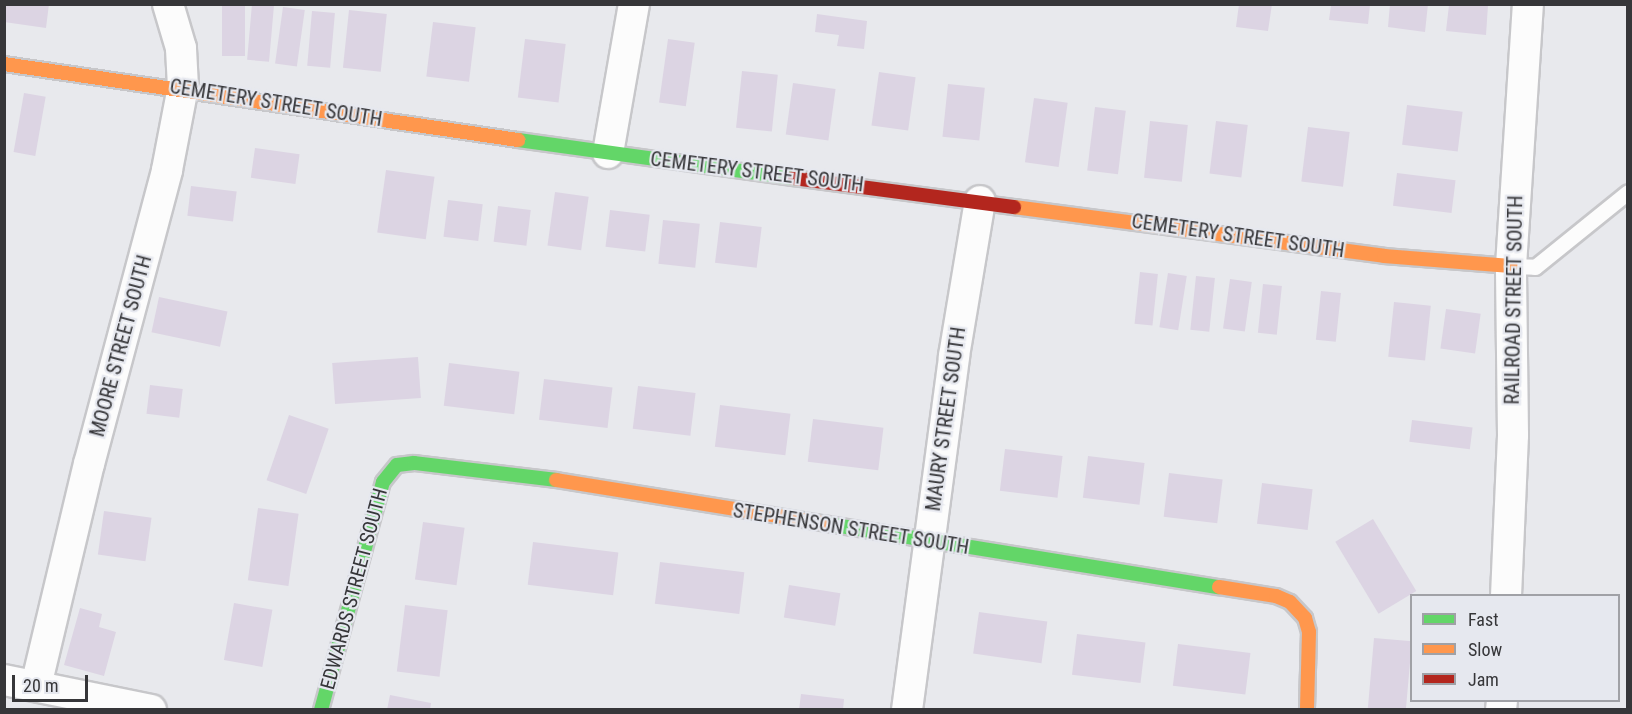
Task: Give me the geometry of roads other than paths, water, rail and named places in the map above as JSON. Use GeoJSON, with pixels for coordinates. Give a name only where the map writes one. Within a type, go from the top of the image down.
{"type":"FeatureCollection","features":[{"type":"Feature","properties":{"kind":"street","name":"MOORE STREET SOUTH"},"geometry":{"type":"LineString","coordinates":[[36,686],[89,464],[167,170],[183,87],[181,48],[168,4]]}},
{"type":"Feature","properties":{"kind":"street"},"geometry":{"type":"LineString","coordinates":[[608,153],[634,4]]}},
{"type":"Feature","properties":{"kind":"street","name":"RAILROAD STREET SOUTH"},"geometry":{"type":"LineString","coordinates":[[1506,594],[1513,435],[1511,266],[1528,4]]}},
{"type":"Feature","properties":{"kind":"street","name":"CEMETERY STREET SOUTH"},"geometry":{"type":"LineString","coordinates":[[4,64],[183,87],[608,153],[1384,256],[1511,266]]}},
{"type":"Feature","properties":{"kind":"street","name":"MAURY STREET SOUTH"},"geometry":{"type":"LineString","coordinates":[[907,710],[929,542],[980,201]]}},
{"type":"Feature","properties":{"kind":"street","name":"STEPHENSON STREET SOUTH"},"geometry":{"type":"LineString","coordinates":[[391,471],[414,463],[451,465],[929,542],[1250,590],[1290,602],[1305,618],[1309,632],[1307,710]]}},
{"type":"Feature","properties":{"kind":"street","name":"EDWARDS STREET SOUTH"},"geometry":{"type":"LineString","coordinates":[[321,710],[373,516],[391,471]]}},
{"type":"Feature","properties":{"kind":"street"},"geometry":{"type":"LineString","coordinates":[[4,680],[151,710]]}},
{"type":"Feature","properties":{"kind":"lane"},"geometry":{"type":"LineString","coordinates":[[1511,266],[1535,267],[1628,192]]}}]}
